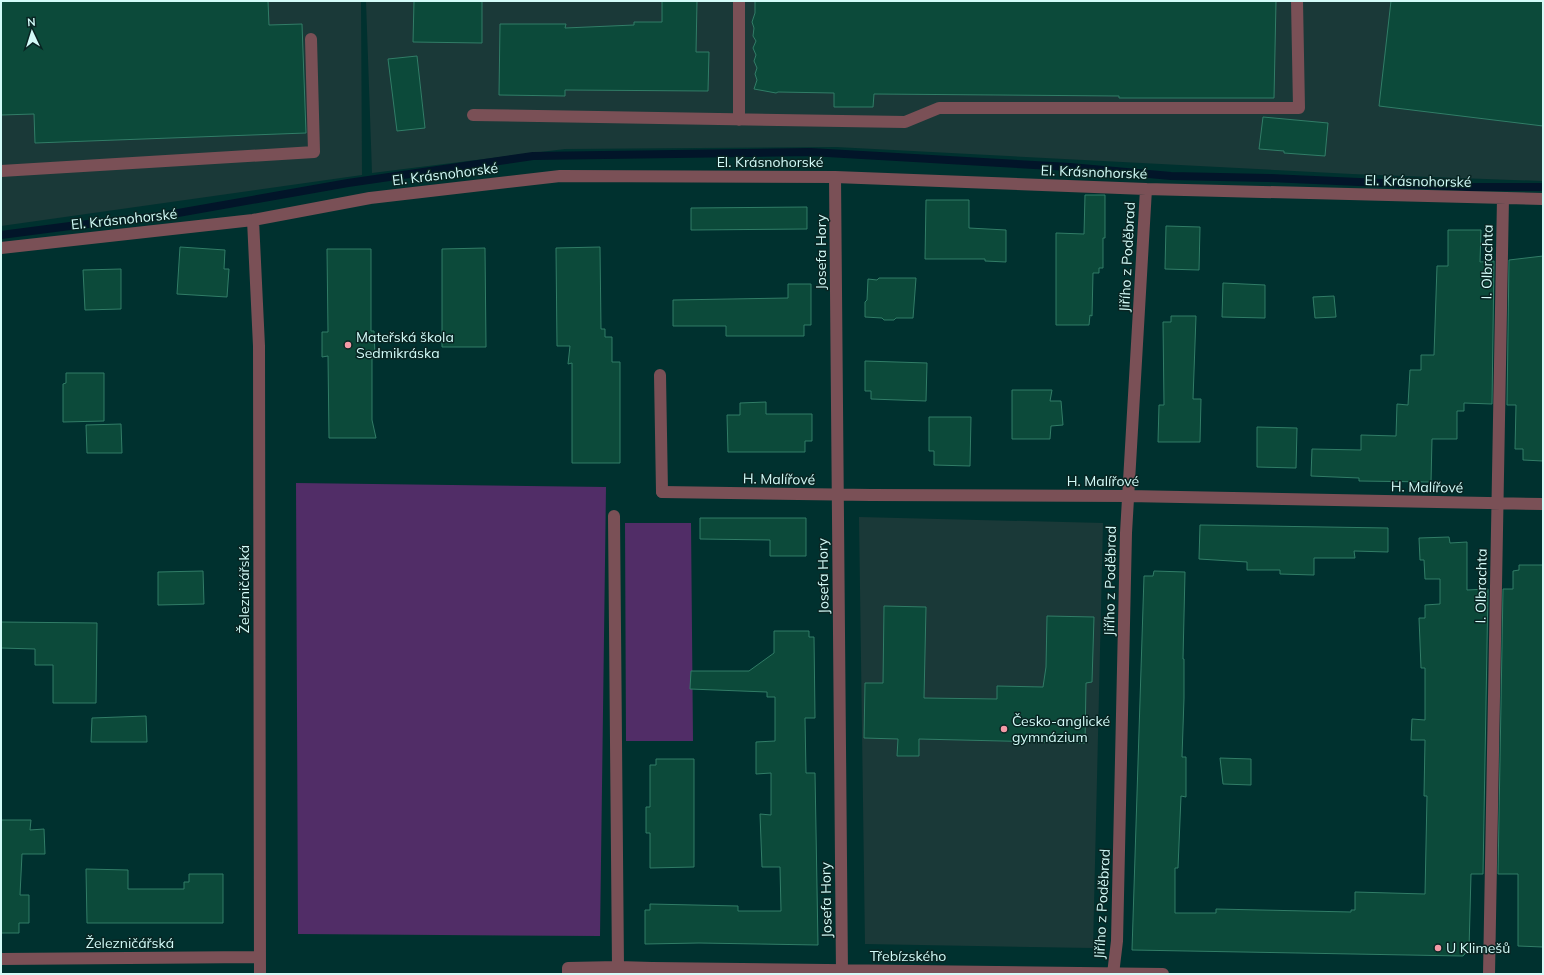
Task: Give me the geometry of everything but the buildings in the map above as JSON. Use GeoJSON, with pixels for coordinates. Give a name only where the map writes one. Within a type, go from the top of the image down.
{"type":"FeatureCollection","features":[{"type":"Feature","properties":{"kind":"street"},"geometry":{"type":"LineString","coordinates":[[739,1],[739,120]]}},
{"type":"Feature","properties":{"kind":"street"},"geometry":{"type":"LineString","coordinates":[[473,116],[905,122],[939,108],[1299,108],[1297,1]]}},
{"type":"Feature","properties":{"kind":"street"},"geometry":{"type":"LineString","coordinates":[[1,171],[314,152],[310,39]]}},
{"type":"Feature","properties":{"kind":"street","name":"El. Krásnohorské"},"geometry":{"type":"LineString","coordinates":[[1,248],[253,220],[370,198],[560,176],[835,177],[1146,189],[1543,199]]}},
{"type":"Feature","properties":{"kind":"street","name":"Josefa Hory"},"geometry":{"type":"LineString","coordinates":[[835,177],[842,972]]}},
{"type":"Feature","properties":{"kind":"street","name":"Jiřího z Poděbrad"},"geometry":{"type":"LineString","coordinates":[[1113,974],[1118,941],[1128,496],[1146,189]]}},
{"type":"Feature","properties":{"kind":"street","name":"I. Olbrachta"},"geometry":{"type":"LineString","coordinates":[[1489,974],[1503,198]]}},
{"type":"Feature","properties":{"kind":"street","name":"Železničářská"},"geometry":{"type":"LineString","coordinates":[[253,220],[259,346],[260,974]]}},
{"type":"Feature","properties":{"kind":"street","name":"H. Malířové"},"geometry":{"type":"LineString","coordinates":[[660,375],[662,492],[837,495],[1128,496],[1543,504]]}},
{"type":"Feature","properties":{"kind":"street"},"geometry":{"type":"LineString","coordinates":[[614,516],[618,967]]}},
{"type":"Feature","properties":{"kind":"street","name":"Železničářská"},"geometry":{"type":"LineString","coordinates":[[1,959],[260,957]]}},
{"type":"Feature","properties":{"kind":"street","name":"Třebízského"},"geometry":{"type":"LineString","coordinates":[[568,974],[568,968],[618,967],[842,972],[1163,974]]}},
{"type":"Feature","properties":{"kind":"shaded area"},"geometry":{"type":"Polygon","coordinates":[[[1,1],[361,1],[362,175],[1,226],[1,1]]]}},
{"type":"Feature","properties":{"kind":"shaded area"},"geometry":{"type":"Polygon","coordinates":[[[366,1],[1543,1],[1543,181],[1352,174],[836,147],[565,149],[372,173],[366,1]]]}},
{"type":"Feature","properties":{"kind":"shaded area"},"geometry":{"type":"Polygon","coordinates":[[[296,483],[606,487],[600,936],[298,934],[296,483]]]}},
{"type":"Feature","properties":{"kind":"shaded area"},"geometry":{"type":"Polygon","coordinates":[[[859,517],[1103,523],[1093,948],[865,944],[859,517]]]}},
{"type":"Feature","properties":{"kind":"shaded area"},"geometry":{"type":"Polygon","coordinates":[[[625,523],[691,523],[693,741],[626,741],[625,523]]]}},
{"type":"Feature","properties":{"kind":"waterway"},"geometry":{"type":"LineString","coordinates":[[1,235],[161,216],[348,183],[533,156],[810,152],[1070,167],[1171,176],[1269,178],[1470,187],[1543,187]]}},
{"type":"Feature","properties":{"kind":"place","name":"Mateřská škola Sedmikráska"},"geometry":{"type":"Point","coordinates":[348,345]}},
{"type":"Feature","properties":{"kind":"place","name":"Česko-anglické gymnázium"},"geometry":{"type":"Point","coordinates":[1004,729]}},
{"type":"Feature","properties":{"kind":"place","name":"U Klimešů"},"geometry":{"type":"Point","coordinates":[1438,948]}}]}
